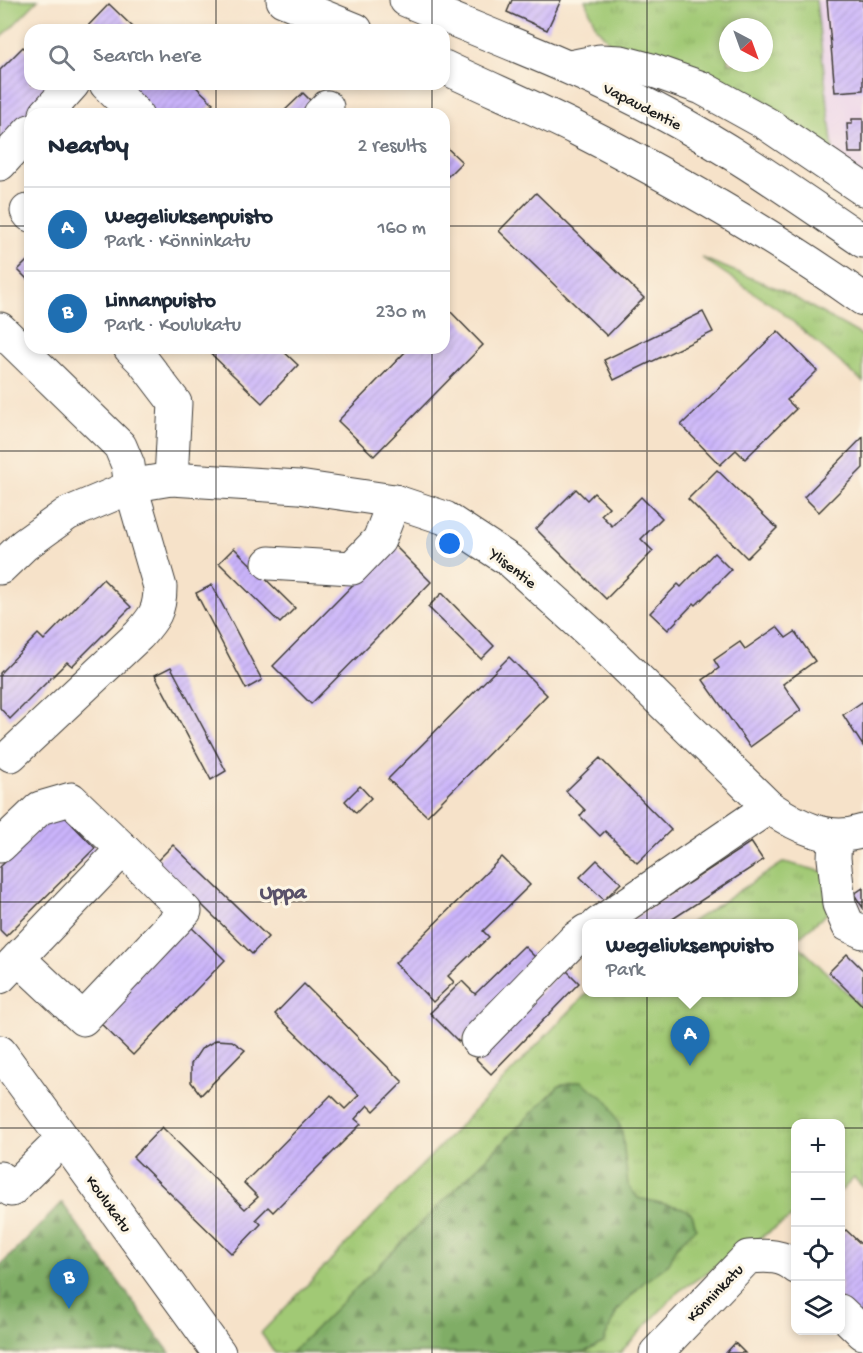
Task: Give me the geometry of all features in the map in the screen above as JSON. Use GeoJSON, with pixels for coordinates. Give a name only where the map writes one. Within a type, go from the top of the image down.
{"type":"FeatureCollection","features":[{"type":"Feature","properties":{"kind":"street"},"geometry":{"type":"LineString","coordinates":[[283,0],[341,24]]}},
{"type":"Feature","properties":{"kind":"street","name":"Vapaudentie"},"geometry":{"type":"LineString","coordinates":[[406,0],[570,67],[665,114],[743,161],[863,241]]}},
{"type":"Feature","properties":{"kind":"street"},"geometry":{"type":"LineString","coordinates":[[570,67],[600,62],[621,62],[702,88],[767,124],[861,187]]}},
{"type":"Feature","properties":{"kind":"street"},"geometry":{"type":"LineString","coordinates":[[450,70],[576,129],[722,208],[825,272],[863,299]]}},
{"type":"Feature","properties":{"kind":"street"},"geometry":{"type":"LineString","coordinates":[[51,108],[68,90]]}},
{"type":"Feature","properties":{"kind":"street"},"geometry":{"type":"LineString","coordinates":[[112,90],[130,108]]}},
{"type":"Feature","properties":{"kind":"street"},"geometry":{"type":"LineString","coordinates":[[0,164],[24,138]]}},
{"type":"Feature","properties":{"kind":"street"},"geometry":{"type":"LineString","coordinates":[[0,329],[24,352]]}},
{"type":"Feature","properties":{"kind":"street"},"geometry":{"type":"LineString","coordinates":[[11,755],[139,635],[154,618],[160,602],[160,587],[131,487],[128,465],[120,446],[26,354]]}},
{"type":"Feature","properties":{"kind":"street"},"geometry":{"type":"LineString","coordinates":[[136,354],[176,403],[171,479]]}},
{"type":"Feature","properties":{"kind":"street","name":"Ylisentie"},"geometry":{"type":"LineString","coordinates":[[0,568],[24,545],[67,514],[131,487],[171,479],[299,487],[394,501],[445,518],[512,562],[597,639],[769,807],[809,830],[849,833]]}},
{"type":"Feature","properties":{"kind":"street"},"geometry":{"type":"LineString","coordinates":[[269,563],[352,568],[380,540],[394,501]]}},
{"type":"Feature","properties":{"kind":"street"},"geometry":{"type":"LineString","coordinates":[[0,846],[40,808],[71,800],[123,849],[185,911],[82,1019],[9,967],[123,849]]}},
{"type":"Feature","properties":{"kind":"street"},"geometry":{"type":"LineString","coordinates":[[605,919],[769,807]]}},
{"type":"Feature","properties":{"kind":"street"},"geometry":{"type":"LineString","coordinates":[[849,833],[834,858],[839,904],[848,925],[863,938]]}},
{"type":"Feature","properties":{"kind":"street"},"geometry":{"type":"LineString","coordinates":[[477,1040],[582,934]]}},
{"type":"Feature","properties":{"kind":"street","name":"Koulukatu"},"geometry":{"type":"LineString","coordinates":[[0,1052],[219,1353]]}},
{"type":"Feature","properties":{"kind":"street"},"geometry":{"type":"LineString","coordinates":[[12,1190],[63,1139]]}},
{"type":"Feature","properties":{"kind":"street","name":"Könninkatu"},"geometry":{"type":"LineString","coordinates":[[656,1353],[748,1257],[780,1258],[791,1265]]}},
{"type":"Feature","properties":{"kind":"street"},"geometry":{"type":"LineString","coordinates":[[845,1316],[863,1333]]}},
{"type":"Feature","properties":{"kind":"shaded area"},"geometry":{"type":"Polygon","coordinates":[[[816,0],[863,0],[863,180],[834,160],[816,0]]]}},
{"type":"Feature","properties":{"kind":"green space"},"geometry":{"type":"Polygon","coordinates":[[[0,0],[38,0],[0,39],[0,0]]]}},
{"type":"Feature","properties":{"kind":"green space"},"geometry":{"type":"Polygon","coordinates":[[[585,0],[816,0],[834,160],[612,45],[596,27],[585,0]]]}},
{"type":"Feature","properties":{"kind":"green space"},"geometry":{"type":"Polygon","coordinates":[[[702,258],[781,290],[863,336],[863,382],[778,309],[702,258]]]}},
{"type":"Feature","properties":{"kind":"green space"},"geometry":{"type":"Polygon","coordinates":[[[784,862],[824,872],[835,907],[798,938],[798,919],[696,919],[784,862]]]}},
{"type":"Feature","properties":{"kind":"green space"},"geometry":{"type":"Polygon","coordinates":[[[798,945],[863,1008],[863,1187],[854,1178],[845,1187],[845,1119],[791,1119],[791,1218],[679,1291],[620,1353],[275,1353],[261,1333],[583,997],[798,997],[798,945]]]}},
{"type":"Feature","properties":{"kind":"green space"},"geometry":{"type":"Polygon","coordinates":[[[581,1081],[609,1102],[622,1131],[628,1185],[638,1198],[683,1208],[692,1214],[696,1228],[676,1247],[669,1264],[644,1282],[617,1311],[603,1343],[584,1352],[566,1353],[291,1353],[559,1086],[581,1081]]]}},
{"type":"Feature","properties":{"kind":"green space"},"geometry":{"type":"Polygon","coordinates":[[[62,1203],[170,1353],[0,1353],[0,1266],[62,1203]]]}},
{"type":"Feature","properties":{"kind":"building"},"geometry":{"type":"Polygon","coordinates":[[[512,0],[561,0],[547,30],[507,12],[512,0]]]}},
{"type":"Feature","properties":{"kind":"building"},"geometry":{"type":"Polygon","coordinates":[[[827,0],[863,0],[863,90],[835,92],[827,0]]]}},
{"type":"Feature","properties":{"kind":"building"},"geometry":{"type":"Polygon","coordinates":[[[109,4],[130,24],[90,24],[109,4]]]}},
{"type":"Feature","properties":{"kind":"building"},"geometry":{"type":"Polygon","coordinates":[[[23,47],[24,90],[53,90],[35,108],[24,108],[24,119],[0,143],[0,70],[23,47]]]}},
{"type":"Feature","properties":{"kind":"building"},"geometry":{"type":"Polygon","coordinates":[[[125,90],[199,90],[213,103],[208,108],[145,108],[125,90]]]}},
{"type":"Feature","properties":{"kind":"building"},"geometry":{"type":"Polygon","coordinates":[[[303,93],[314,104],[310,108],[287,108],[303,93]]]}},
{"type":"Feature","properties":{"kind":"building"},"geometry":{"type":"Polygon","coordinates":[[[852,119],[863,119],[863,153],[849,153],[847,124],[852,124],[852,119]]]}},
{"type":"Feature","properties":{"kind":"building"},"geometry":{"type":"Polygon","coordinates":[[[450,151],[462,162],[450,174],[450,151]]]}},
{"type":"Feature","properties":{"kind":"building"},"geometry":{"type":"Polygon","coordinates":[[[536,193],[644,298],[607,336],[499,231],[536,193]]]}},
{"type":"Feature","properties":{"kind":"building"},"geometry":{"type":"Polygon","coordinates":[[[24,264],[24,276],[18,270],[24,264]]]}},
{"type":"Feature","properties":{"kind":"building"},"geometry":{"type":"Polygon","coordinates":[[[450,311],[483,345],[374,456],[338,421],[403,354],[450,354],[450,311]]]}},
{"type":"Feature","properties":{"kind":"building"},"geometry":{"type":"Polygon","coordinates":[[[703,312],[713,332],[614,380],[604,360],[703,312]]]}},
{"type":"Feature","properties":{"kind":"building"},"geometry":{"type":"Polygon","coordinates":[[[778,331],[817,371],[787,400],[796,409],[745,459],[736,450],[720,465],[681,425],[778,331]]]}},
{"type":"Feature","properties":{"kind":"building"},"geometry":{"type":"Polygon","coordinates":[[[211,354],[286,354],[298,365],[262,403],[211,354]]]}},
{"type":"Feature","properties":{"kind":"building"},"geometry":{"type":"Polygon","coordinates":[[[863,437],[863,468],[819,512],[804,497],[863,437]]]}},
{"type":"Feature","properties":{"kind":"building"},"geometry":{"type":"Polygon","coordinates":[[[717,470],[777,528],[747,558],[688,499],[717,470]]]}},
{"type":"Feature","properties":{"kind":"building"},"geometry":{"type":"Polygon","coordinates":[[[576,489],[587,500],[594,493],[609,507],[601,515],[612,526],[641,497],[662,518],[641,539],[653,551],[606,599],[536,529],[576,489]]]}},
{"type":"Feature","properties":{"kind":"building"},"geometry":{"type":"Polygon","coordinates":[[[393,544],[431,582],[311,704],[273,666],[393,544]]]}},
{"type":"Feature","properties":{"kind":"building"},"geometry":{"type":"Polygon","coordinates":[[[234,548],[295,608],[280,623],[219,563],[234,548]]]}},
{"type":"Feature","properties":{"kind":"building"},"geometry":{"type":"Polygon","coordinates":[[[714,553],[731,570],[668,630],[650,613],[678,584],[681,587],[714,553]]]}},
{"type":"Feature","properties":{"kind":"building"},"geometry":{"type":"Polygon","coordinates":[[[103,579],[131,607],[72,666],[67,662],[10,719],[0,708],[0,673],[38,634],[44,640],[103,579]]]}},
{"type":"Feature","properties":{"kind":"building"},"geometry":{"type":"Polygon","coordinates":[[[212,585],[262,680],[246,689],[196,593],[212,585]]]}},
{"type":"Feature","properties":{"kind":"building"},"geometry":{"type":"Polygon","coordinates":[[[442,593],[494,646],[481,659],[428,607],[442,593]]]}},
{"type":"Feature","properties":{"kind":"building"},"geometry":{"type":"Polygon","coordinates":[[[777,627],[786,638],[795,632],[815,661],[783,684],[801,710],[750,747],[703,680],[719,668],[714,660],[740,642],[745,649],[777,627]]]}},
{"type":"Feature","properties":{"kind":"building"},"geometry":{"type":"Polygon","coordinates":[[[509,657],[547,695],[427,816],[388,779],[509,657]]]}},
{"type":"Feature","properties":{"kind":"building"},"geometry":{"type":"Polygon","coordinates":[[[171,667],[226,771],[211,780],[155,675],[171,667]]]}},
{"type":"Feature","properties":{"kind":"building"},"geometry":{"type":"Polygon","coordinates":[[[862,702],[863,704],[863,746],[843,715],[862,702]]]}},
{"type":"Feature","properties":{"kind":"building"},"geometry":{"type":"Polygon","coordinates":[[[600,758],[671,830],[637,863],[605,831],[600,836],[580,816],[585,810],[566,791],[600,758]]]}},
{"type":"Feature","properties":{"kind":"building"},"geometry":{"type":"Polygon","coordinates":[[[360,786],[371,798],[356,813],[345,801],[360,786]]]}},
{"type":"Feature","properties":{"kind":"building"},"geometry":{"type":"Polygon","coordinates":[[[58,810],[95,848],[6,936],[0,930],[0,867],[58,810]]]}},
{"type":"Feature","properties":{"kind":"building"},"geometry":{"type":"Polygon","coordinates":[[[751,842],[763,860],[673,919],[634,919],[751,842]]]}},
{"type":"Feature","properties":{"kind":"building"},"geometry":{"type":"Polygon","coordinates":[[[173,845],[268,937],[252,954],[157,861],[173,845]]]}},
{"type":"Feature","properties":{"kind":"building"},"geometry":{"type":"Polygon","coordinates":[[[502,857],[530,885],[483,931],[489,937],[448,976],[454,982],[433,1002],[395,963],[502,857]]]}},
{"type":"Feature","properties":{"kind":"building"},"geometry":{"type":"Polygon","coordinates":[[[597,860],[621,883],[604,900],[580,877],[597,860]]]}},
{"type":"Feature","properties":{"kind":"building"},"geometry":{"type":"Polygon","coordinates":[[[863,888],[863,908],[854,894],[863,888]]]}},
{"type":"Feature","properties":{"kind":"building"},"geometry":{"type":"Polygon","coordinates":[[[186,922],[225,960],[133,1055],[95,1018],[186,922]]]}},
{"type":"Feature","properties":{"kind":"building"},"geometry":{"type":"Polygon","coordinates":[[[524,946],[540,962],[459,1042],[430,1013],[462,981],[475,994],[524,946]]]}},
{"type":"Feature","properties":{"kind":"building"},"geometry":{"type":"Polygon","coordinates":[[[847,954],[863,970],[863,1006],[829,972],[847,954]]]}},
{"type":"Feature","properties":{"kind":"building"},"geometry":{"type":"Polygon","coordinates":[[[564,968],[579,983],[491,1074],[476,1059],[564,968]]]}},
{"type":"Feature","properties":{"kind":"building"},"geometry":{"type":"Polygon","coordinates":[[[304,984],[403,1082],[374,1111],[368,1105],[355,1119],[361,1124],[273,1212],[268,1207],[256,1219],[261,1224],[232,1254],[133,1157],[162,1127],[245,1209],[258,1197],[244,1183],[331,1095],[345,1109],[359,1095],[275,1014],[304,984]]]}},
{"type":"Feature","properties":{"kind":"building"},"geometry":{"type":"Polygon","coordinates":[[[216,1040],[232,1041],[245,1050],[201,1095],[191,1082],[191,1064],[201,1049],[216,1040]]]}},
{"type":"Feature","properties":{"kind":"building"},"geometry":{"type":"Polygon","coordinates":[[[845,1231],[863,1246],[863,1320],[845,1303],[845,1231]]]}},
{"type":"Feature","properties":{"kind":"building"},"geometry":{"type":"Polygon","coordinates":[[[735,1343],[745,1353],[726,1353],[735,1343]]]}},
{"type":"Feature","properties":{"kind":"place","name":"Wegeliuksenpuisto"},"geometry":{"type":"Point","coordinates":[690,1066]}},
{"type":"Feature","properties":{"kind":"place","name":"Linnanpuisto"},"geometry":{"type":"Point","coordinates":[69,1309]}},
{"type":"Feature","properties":{"kind":"district","name":"Uppa"},"geometry":{"type":"Point","coordinates":[283,890]}}]}
